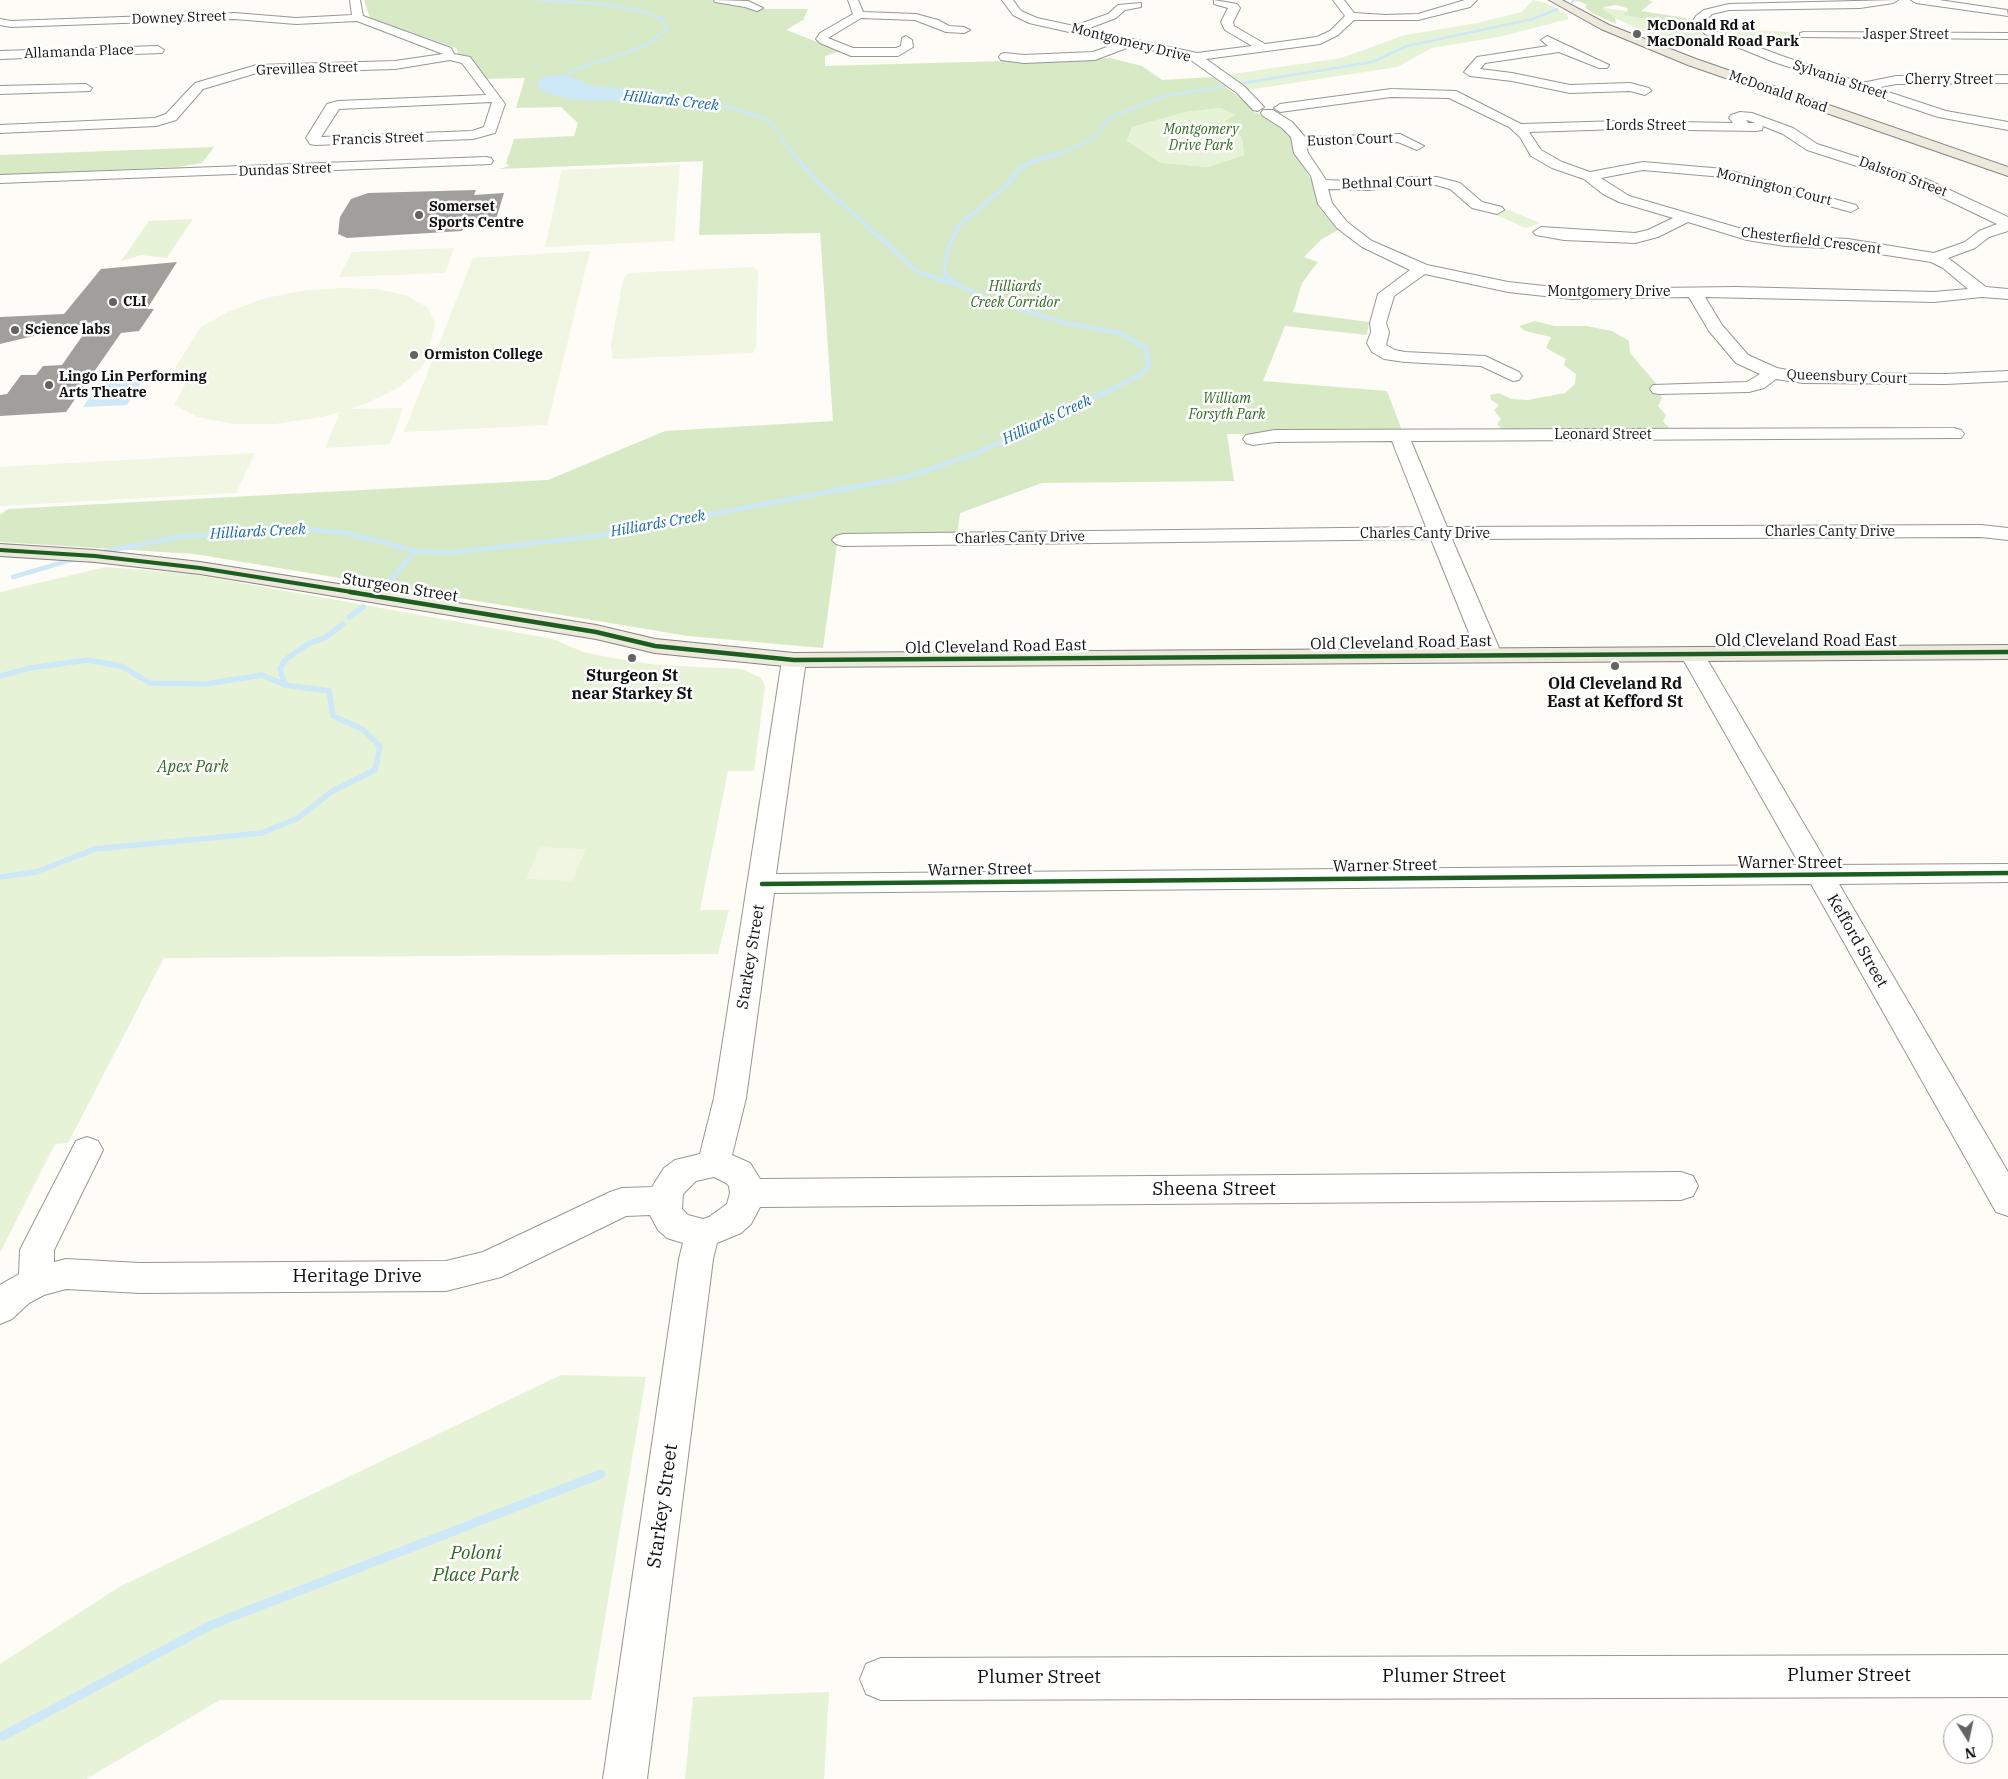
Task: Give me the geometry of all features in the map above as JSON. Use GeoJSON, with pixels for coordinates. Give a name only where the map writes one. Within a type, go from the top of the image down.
{"type":"FeatureCollection","features":[{"type":"Feature","properties":{"kind":"main road","name":"McDonald Road"},"geometry":{"type":"LineString","coordinates":[[1554,0],[1613,30],[1692,62],[2008,172]]}},
{"type":"Feature","properties":{"kind":"main road","name":"Sturgeon Street"},"geometry":{"type":"LineString","coordinates":[[0,550],[146,561],[200,568],[587,631],[655,646],[794,660]]}},
{"type":"Feature","properties":{"kind":"main road","name":"Old Cleveland Road East"},"geometry":{"type":"LineString","coordinates":[[794,660],[2008,652]]}},
{"type":"Feature","properties":{"kind":"street"},"geometry":{"type":"LineString","coordinates":[[355,0],[358,18],[447,51],[450,56],[466,60],[478,78],[496,98]]}},
{"type":"Feature","properties":{"kind":"street"},"geometry":{"type":"LineString","coordinates":[[719,0],[755,4]]}},
{"type":"Feature","properties":{"kind":"street"},"geometry":{"type":"LineString","coordinates":[[853,0],[859,15]]}},
{"type":"Feature","properties":{"kind":"street","name":"Montgomery Drive"},"geometry":{"type":"LineString","coordinates":[[1007,0],[1017,13],[1026,18],[1053,26],[1077,29],[1132,41],[1195,57],[1202,64],[1267,108],[1300,141],[1301,153],[1318,176],[1321,184],[1322,198],[1330,212],[1350,233],[1378,250],[1422,269],[1492,284],[1552,293],[1593,295],[1694,292],[1934,297],[1982,292],[2008,294]]}},
{"type":"Feature","properties":{"kind":"street"},"geometry":{"type":"LineString","coordinates":[[1338,0],[1351,16],[1385,18],[1418,17],[1466,5],[1472,0]]}},
{"type":"Feature","properties":{"kind":"street","name":"Sylvania Street"},"geometry":{"type":"LineString","coordinates":[[1893,0],[1871,5],[1748,6],[1720,9],[1700,18],[1700,25],[1709,32],[1778,59],[1861,87],[1953,116],[2008,126]]}},
{"type":"Feature","properties":{"kind":"street"},"geometry":{"type":"LineString","coordinates":[[1916,0],[2008,15]]}},
{"type":"Feature","properties":{"kind":"street"},"geometry":{"type":"LineString","coordinates":[[1218,2],[1233,6],[1249,4]]}},
{"type":"Feature","properties":{"kind":"street"},"geometry":{"type":"LineString","coordinates":[[1705,3],[1720,9]]}},
{"type":"Feature","properties":{"kind":"street"},"geometry":{"type":"LineString","coordinates":[[1077,29],[1117,13],[1116,5],[1137,5]]}},
{"type":"Feature","properties":{"kind":"street"},"geometry":{"type":"LineString","coordinates":[[1233,6],[1234,11],[1227,22],[1229,28],[1264,48]]}},
{"type":"Feature","properties":{"kind":"street"},"geometry":{"type":"LineString","coordinates":[[906,40],[908,47],[903,55],[852,52],[822,39],[859,15],[916,17],[934,22],[946,29]]}},
{"type":"Feature","properties":{"kind":"street","name":"Downey Street"},"geometry":{"type":"LineString","coordinates":[[4,25],[234,16],[296,21],[358,18]]}},
{"type":"Feature","properties":{"kind":"street"},"geometry":{"type":"LineString","coordinates":[[1195,57],[1320,40],[1334,33],[1351,16]]}},
{"type":"Feature","properties":{"kind":"street"},"geometry":{"type":"LineString","coordinates":[[923,33],[946,29],[964,30]]}},
{"type":"Feature","properties":{"kind":"street","name":"Jasper Street"},"geometry":{"type":"LineString","coordinates":[[1804,35],[2008,36]]}},
{"type":"Feature","properties":{"kind":"street"},"geometry":{"type":"LineString","coordinates":[[1547,40],[1559,48],[1575,52],[1600,63]]}},
{"type":"Feature","properties":{"kind":"street"},"geometry":{"type":"LineString","coordinates":[[1005,57],[1024,59],[1095,56],[1132,41]]}},
{"type":"Feature","properties":{"kind":"street"},"geometry":{"type":"LineString","coordinates":[[1444,93],[1481,60],[1559,48]]}},
{"type":"Feature","properties":{"kind":"street","name":"Allamanda Place"},"geometry":{"type":"LineString","coordinates":[[0,55],[158,50]]}},
{"type":"Feature","properties":{"kind":"street"},"geometry":{"type":"LineString","coordinates":[[258,70],[269,54]]}},
{"type":"Feature","properties":{"kind":"street","name":"Grevillea Street"},"geometry":{"type":"LineString","coordinates":[[0,129],[162,121],[171,117],[193,91],[206,82],[258,70],[395,65],[450,56]]}},
{"type":"Feature","properties":{"kind":"street"},"geometry":{"type":"LineString","coordinates":[[1622,74],[1628,79],[1630,88]]}},
{"type":"Feature","properties":{"kind":"street"},"geometry":{"type":"LineString","coordinates":[[1462,77],[1520,79],[1570,89],[1630,88],[1645,91]]}},
{"type":"Feature","properties":{"kind":"street","name":"Cherry Street"},"geometry":{"type":"LineString","coordinates":[[1861,87],[1896,80],[2008,79]]}},
{"type":"Feature","properties":{"kind":"street"},"geometry":{"type":"LineString","coordinates":[[0,90],[86,88]]}},
{"type":"Feature","properties":{"kind":"street","name":"Chesterfield Crescent"},"geometry":{"type":"LineString","coordinates":[[1267,108],[1381,93],[1444,93],[1457,96],[1497,114],[1519,128],[1531,149],[1541,157],[1589,176],[1608,191],[1624,199],[1753,236],[1848,244],[1935,258],[1949,265],[1982,292]]}},
{"type":"Feature","properties":{"kind":"street","name":"Francis Street"},"geometry":{"type":"LineString","coordinates":[[496,98],[499,104],[490,130],[484,134],[324,142],[314,141],[313,138],[332,108],[338,105],[496,98]]}},
{"type":"Feature","properties":{"kind":"street","name":"Dalston Street"},"geometry":{"type":"LineString","coordinates":[[1745,126],[1736,118],[1740,116],[1752,117],[1773,127],[1788,131],[1812,147],[1947,192],[2005,221],[2006,228],[1984,234],[1970,245],[1935,258]]}},
{"type":"Feature","properties":{"kind":"street","name":"Lords Street"},"geometry":{"type":"LineString","coordinates":[[1519,128],[1621,125],[1745,126]]}},
{"type":"Feature","properties":{"kind":"street","name":"Euston Court"},"geometry":{"type":"LineString","coordinates":[[1300,141],[1402,134],[1417,146]]}},
{"type":"Feature","properties":{"kind":"street","name":"Dundas Street"},"geometry":{"type":"LineString","coordinates":[[0,181],[486,161]]}},
{"type":"Feature","properties":{"kind":"street","name":"Mornington Court"},"geometry":{"type":"LineString","coordinates":[[1589,176],[1643,166],[1718,173],[1847,204]]}},
{"type":"Feature","properties":{"kind":"street","name":"Bethnal Court"},"geometry":{"type":"LineString","coordinates":[[1321,184],[1383,185],[1412,180],[1437,181],[1455,186],[1477,205],[1497,210]]}},
{"type":"Feature","properties":{"kind":"street"},"geometry":{"type":"LineString","coordinates":[[1462,212],[1477,205]]}},
{"type":"Feature","properties":{"kind":"street"},"geometry":{"type":"LineString","coordinates":[[1536,231],[1564,235],[1635,238],[1653,234],[1685,218]]}},
{"type":"Feature","properties":{"kind":"street"},"geometry":{"type":"LineString","coordinates":[[1422,269],[1386,294],[1378,323],[1380,332],[1376,343],[1378,348],[1390,355],[1405,357],[1489,356],[1513,376]]}},
{"type":"Feature","properties":{"kind":"street","name":"Queensbury Court"},"geometry":{"type":"LineString","coordinates":[[1694,292],[1715,327],[1742,359],[1773,373],[1803,378],[1946,379],[2008,376]]}},
{"type":"Feature","properties":{"kind":"street"},"geometry":{"type":"LineString","coordinates":[[1659,389],[1749,387],[1758,384],[1773,373]]}},
{"type":"Feature","properties":{"kind":"street","name":"Leonard Street"},"geometry":{"type":"LineString","coordinates":[[1253,439],[1275,436],[1954,434]]}},
{"type":"Feature","properties":{"kind":"street"},"geometry":{"type":"LineString","coordinates":[[1399,436],[1438,534],[1490,655]]}},
{"type":"Feature","properties":{"kind":"street","name":"Charles Canty Drive"},"geometry":{"type":"LineString","coordinates":[[843,540],[1438,534],[1981,532],[2008,534]]}},
{"type":"Feature","properties":{"kind":"street","name":"Kefford Street"},"geometry":{"type":"LineString","coordinates":[[1692,654],[1818,875],[2006,1196]]}},
{"type":"Feature","properties":{"kind":"street","name":"Starkey Street"},"geometry":{"type":"LineString","coordinates":[[714,1164],[730,1098],[794,660]]}},
{"type":"Feature","properties":{"kind":"street","name":"Warner Street"},"geometry":{"type":"LineString","coordinates":[[762,884],[2008,874]]}},
{"type":"Feature","properties":{"kind":"street"},"geometry":{"type":"LineString","coordinates":[[36,1282],[37,1250],[87,1150]]}},
{"type":"Feature","properties":{"kind":"street"},"geometry":{"type":"LineString","coordinates":[[714,1164],[727,1167],[738,1173],[745,1182],[747,1193],[745,1204],[734,1219],[717,1230],[703,1233],[679,1228],[670,1220],[665,1211],[664,1200],[668,1188],[676,1178],[687,1170],[714,1164]]}},
{"type":"Feature","properties":{"kind":"street","name":"Sheena Street"},"geometry":{"type":"LineString","coordinates":[[747,1193],[1681,1186]]}},
{"type":"Feature","properties":{"kind":"street","name":"Heritage Drive"},"geometry":{"type":"LineString","coordinates":[[0,1308],[17,1292],[36,1282],[66,1274],[140,1278],[446,1276],[489,1266],[622,1202],[664,1200]]}},
{"type":"Feature","properties":{"kind":"street","name":"Starkey Street"},"geometry":{"type":"LineString","coordinates":[[625,1779],[696,1259],[703,1233]]}},
{"type":"Feature","properties":{"kind":"street","name":"Plumer Street"},"geometry":{"type":"LineString","coordinates":[[881,1679],[2008,1676]]}},
{"type":"Feature","properties":{"kind":"green space","name":"Hilliards Creek Corridor"},"geometry":{"type":"Polygon","coordinates":[[[364,0],[711,0],[750,9],[808,9],[803,20],[786,30],[841,51],[825,56],[825,66],[1110,58],[1142,66],[1162,80],[1212,77],[1246,102],[1254,112],[1267,117],[1288,131],[1293,141],[1294,150],[1311,180],[1318,206],[1338,230],[1322,239],[1304,257],[1318,262],[1302,283],[1293,312],[1369,322],[1367,335],[1285,326],[1263,381],[1387,391],[1403,433],[1227,434],[1234,481],[1042,483],[960,513],[956,545],[837,545],[823,648],[688,636],[195,554],[0,542],[0,515],[8,509],[548,480],[665,431],[833,421],[820,233],[699,235],[703,161],[499,169],[509,166],[506,163],[514,139],[574,136],[578,123],[561,107],[516,108],[525,78],[484,79],[459,56],[456,48],[370,18],[364,0]],[[1220,108],[1186,112],[1132,127],[1127,141],[1161,163],[1208,167],[1244,155],[1242,138],[1224,121],[1235,115],[1220,108]]]}},
{"type":"Feature","properties":{"kind":"green space"},"geometry":{"type":"Polygon","coordinates":[[[1533,0],[1546,3],[1566,14],[1569,19],[1498,37],[1432,48],[1397,67],[1234,92],[1212,77],[1341,58],[1405,35],[1477,23],[1522,12],[1533,0]]]}},
{"type":"Feature","properties":{"kind":"green space"},"geometry":{"type":"Polygon","coordinates":[[[1572,0],[1649,0],[1652,2],[1641,11],[1686,18],[1690,25],[1628,16],[1623,14],[1628,11],[1627,8],[1616,5],[1604,7],[1603,10],[1615,17],[1616,24],[1592,13],[1585,7],[1587,5],[1572,0]]]}},
{"type":"Feature","properties":{"kind":"green space"},"geometry":{"type":"Polygon","coordinates":[[[1588,6],[1686,18],[1690,25],[1708,36],[1666,41],[1588,6]]]}},
{"type":"Feature","properties":{"kind":"green space"},"geometry":{"type":"Polygon","coordinates":[[[1715,28],[1790,32],[1791,37],[1730,36],[1715,28]]]}},
{"type":"Feature","properties":{"kind":"green space","name":"Montgomery Drive Park"},"geometry":{"type":"Polygon","coordinates":[[[1220,108],[1235,115],[1224,121],[1242,138],[1244,155],[1208,167],[1161,163],[1127,141],[1132,127],[1186,112],[1220,108]]]}},
{"type":"Feature","properties":{"kind":"green space"},"geometry":{"type":"Polygon","coordinates":[[[214,147],[202,163],[178,167],[0,175],[0,155],[214,147]]]}},
{"type":"Feature","properties":{"kind":"green space"},"geometry":{"type":"Polygon","coordinates":[[[680,165],[674,241],[545,247],[562,170],[680,165]]]}},
{"type":"Feature","properties":{"kind":"green space"},"geometry":{"type":"Polygon","coordinates":[[[1503,208],[1541,223],[1526,228],[1491,213],[1503,208]]]}},
{"type":"Feature","properties":{"kind":"green space"},"geometry":{"type":"Polygon","coordinates":[[[193,219],[167,258],[141,255],[121,261],[149,221],[193,219]]]}},
{"type":"Feature","properties":{"kind":"green space"},"geometry":{"type":"Polygon","coordinates":[[[454,248],[445,273],[339,277],[352,252],[454,248]]]}},
{"type":"Feature","properties":{"kind":"green space"},"geometry":{"type":"Polygon","coordinates":[[[590,251],[547,425],[404,432],[473,258],[590,251]]]}},
{"type":"Feature","properties":{"kind":"green space"},"geometry":{"type":"Polygon","coordinates":[[[754,267],[758,272],[756,346],[753,353],[613,359],[611,345],[623,280],[629,273],[754,267]]]}},
{"type":"Feature","properties":{"kind":"green space"},"geometry":{"type":"Polygon","coordinates":[[[340,288],[377,289],[408,296],[428,308],[435,323],[426,360],[420,369],[399,387],[365,404],[349,409],[403,408],[390,444],[325,448],[340,412],[322,417],[275,424],[233,424],[198,417],[174,405],[185,385],[175,368],[201,327],[228,312],[262,299],[300,291],[340,288]]]}},
{"type":"Feature","properties":{"kind":"green space"},"geometry":{"type":"Polygon","coordinates":[[[1535,321],[1555,326],[1587,326],[1612,331],[1629,341],[1630,353],[1659,387],[1662,398],[1658,406],[1666,415],[1663,421],[1669,428],[1658,433],[1538,432],[1525,428],[1516,430],[1503,429],[1497,425],[1501,419],[1494,410],[1499,405],[1491,400],[1490,395],[1499,393],[1511,399],[1528,400],[1565,393],[1575,384],[1576,374],[1564,365],[1566,359],[1546,348],[1551,337],[1525,331],[1519,326],[1535,321]]]}},
{"type":"Feature","properties":{"kind":"green space"},"geometry":{"type":"Polygon","coordinates":[[[255,453],[236,493],[0,506],[0,467],[255,453]]]}},
{"type":"Feature","properties":{"kind":"green space","name":"Apex Park"},"geometry":{"type":"Polygon","coordinates":[[[106,567],[192,574],[553,639],[583,652],[613,658],[658,665],[742,669],[761,678],[765,686],[754,771],[728,771],[700,910],[729,910],[718,954],[164,958],[68,1143],[55,1144],[0,1253],[0,592],[106,567]]]}},
{"type":"Feature","properties":{"kind":"green space"},"geometry":{"type":"Polygon","coordinates":[[[540,847],[586,849],[572,881],[526,879],[540,847]]]}},
{"type":"Feature","properties":{"kind":"green space","name":"Poloni Place Park"},"geometry":{"type":"Polygon","coordinates":[[[561,1375],[646,1377],[591,1700],[220,1700],[86,1779],[0,1779],[0,1664],[119,1587],[561,1375]]]}},
{"type":"Feature","properties":{"kind":"green space"},"geometry":{"type":"Polygon","coordinates":[[[829,1692],[824,1779],[685,1779],[693,1697],[829,1692]]]}},
{"type":"Feature","properties":{"kind":"water"},"geometry":{"type":"Polygon","coordinates":[[[566,75],[593,86],[652,90],[669,95],[664,99],[651,101],[591,101],[569,99],[548,93],[537,87],[539,80],[548,76],[566,75]]]}},
{"type":"Feature","properties":{"kind":"water"},"geometry":{"type":"Polygon","coordinates":[[[143,380],[127,405],[83,407],[100,382],[143,380]]]}},
{"type":"Feature","properties":{"kind":"building","name":"Somerset Sports Centre"},"geometry":{"type":"Polygon","coordinates":[[[476,190],[474,195],[504,193],[494,226],[464,227],[462,231],[347,238],[338,234],[340,217],[351,199],[368,193],[476,190]]]}},
{"type":"Feature","properties":{"kind":"building"},"geometry":{"type":"Polygon","coordinates":[[[177,262],[147,309],[154,309],[139,331],[121,333],[66,412],[0,416],[0,395],[7,394],[21,375],[36,375],[43,366],[62,365],[92,322],[0,344],[0,317],[64,314],[101,269],[177,262]]]}},
{"type":"Feature","properties":{"kind":"waterway","name":"Hilliards Creek"},"geometry":{"type":"LineString","coordinates":[[538,0],[600,4],[639,10],[663,20],[667,29],[649,43],[621,55],[581,67],[566,75],[564,82]]}},
{"type":"Feature","properties":{"kind":"waterway"},"geometry":{"type":"LineString","coordinates":[[1058,155],[1091,140],[1111,117],[1164,96],[1372,62],[1407,46],[1533,19],[1557,9]]}},
{"type":"Feature","properties":{"kind":"waterway","name":"Hilliards Creek"},"geometry":{"type":"LineString","coordinates":[[656,98],[716,104],[765,118],[778,132],[793,155]]}},
{"type":"Feature","properties":{"kind":"waterway","name":"Hilliards Creek"},"geometry":{"type":"LineString","coordinates":[[792,153],[820,184],[918,272],[955,284],[991,300],[1065,323],[1120,333],[1146,348]]}},
{"type":"Feature","properties":{"kind":"waterway"},"geometry":{"type":"LineString","coordinates":[[955,283],[944,273],[948,248],[959,225],[1006,186],[1018,170],[1031,162],[1061,153]]}},
{"type":"Feature","properties":{"kind":"waterway","name":"Hilliards Creek"},"geometry":{"type":"LineString","coordinates":[[415,551],[447,553],[596,536],[907,477],[974,454],[1022,433],[1140,375],[1149,366],[1146,348]]}},
{"type":"Feature","properties":{"kind":"waterway","name":"Hilliards Creek"},"geometry":{"type":"LineString","coordinates":[[98,553],[178,537],[298,528],[347,533],[415,551]]}},
{"type":"Feature","properties":{"kind":"waterway"},"geometry":{"type":"LineString","coordinates":[[387,585],[415,551]]}},
{"type":"Feature","properties":{"kind":"waterway","name":"Hilliards Creek"},"geometry":{"type":"LineString","coordinates":[[13,577],[74,559]]}},
{"type":"Feature","properties":{"kind":"waterway"},"geometry":{"type":"LineString","coordinates":[[349,617],[363,607]]}},
{"type":"Feature","properties":{"kind":"waterway"},"geometry":{"type":"LineString","coordinates":[[285,685],[280,669],[286,659],[308,644],[326,637],[343,624]]}},
{"type":"Feature","properties":{"kind":"waterway"},"geometry":{"type":"LineString","coordinates":[[0,676],[30,668],[87,660],[121,666],[150,683],[205,684],[262,675],[285,685]]}},
{"type":"Feature","properties":{"kind":"waterway"},"geometry":{"type":"LineString","coordinates":[[0,877],[36,872],[95,849],[262,833],[298,818],[331,792],[375,770],[380,746],[362,729],[333,716],[329,691],[285,685]]}},
{"type":"Feature","properties":{"kind":"waterway"},"geometry":{"type":"LineString","coordinates":[[3,1736],[211,1625],[601,1474]]}},
{"type":"Feature","properties":{"kind":"cycle path"},"geometry":{"type":"LineString","coordinates":[[0,550],[95,556],[200,568],[596,632],[655,646],[794,660],[2008,652]]}},
{"type":"Feature","properties":{"kind":"cycle path"},"geometry":{"type":"LineString","coordinates":[[762,884],[2008,873]]}},
{"type":"Feature","properties":{"kind":"place","name":"McDonald Rd at MacDonald Road Park"},"geometry":{"type":"Point","coordinates":[1637,34]}},
{"type":"Feature","properties":{"kind":"place","name":"Somerset Sports Centre"},"geometry":{"type":"Point","coordinates":[419,215]}},
{"type":"Feature","properties":{"kind":"place","name":"CLI"},"geometry":{"type":"Point","coordinates":[113,302]}},
{"type":"Feature","properties":{"kind":"place","name":"Science labs"},"geometry":{"type":"Point","coordinates":[15,330]}},
{"type":"Feature","properties":{"kind":"place","name":"Ormiston College"},"geometry":{"type":"Point","coordinates":[414,355]}},
{"type":"Feature","properties":{"kind":"place","name":"Lingo Lin Performing Arts Theatre"},"geometry":{"type":"Point","coordinates":[49,385]}},
{"type":"Feature","properties":{"kind":"place","name":"Sturgeon St near Starkey St"},"geometry":{"type":"Point","coordinates":[632,658]}},
{"type":"Feature","properties":{"kind":"place","name":"Old Cleveland Rd East at Kefford St"},"geometry":{"type":"Point","coordinates":[1615,666]}},
{"type":"Feature","properties":{"kind":"park label","name":"William Forsyth Park"},"geometry":{"type":"Point","coordinates":[1227,408]}}]}
